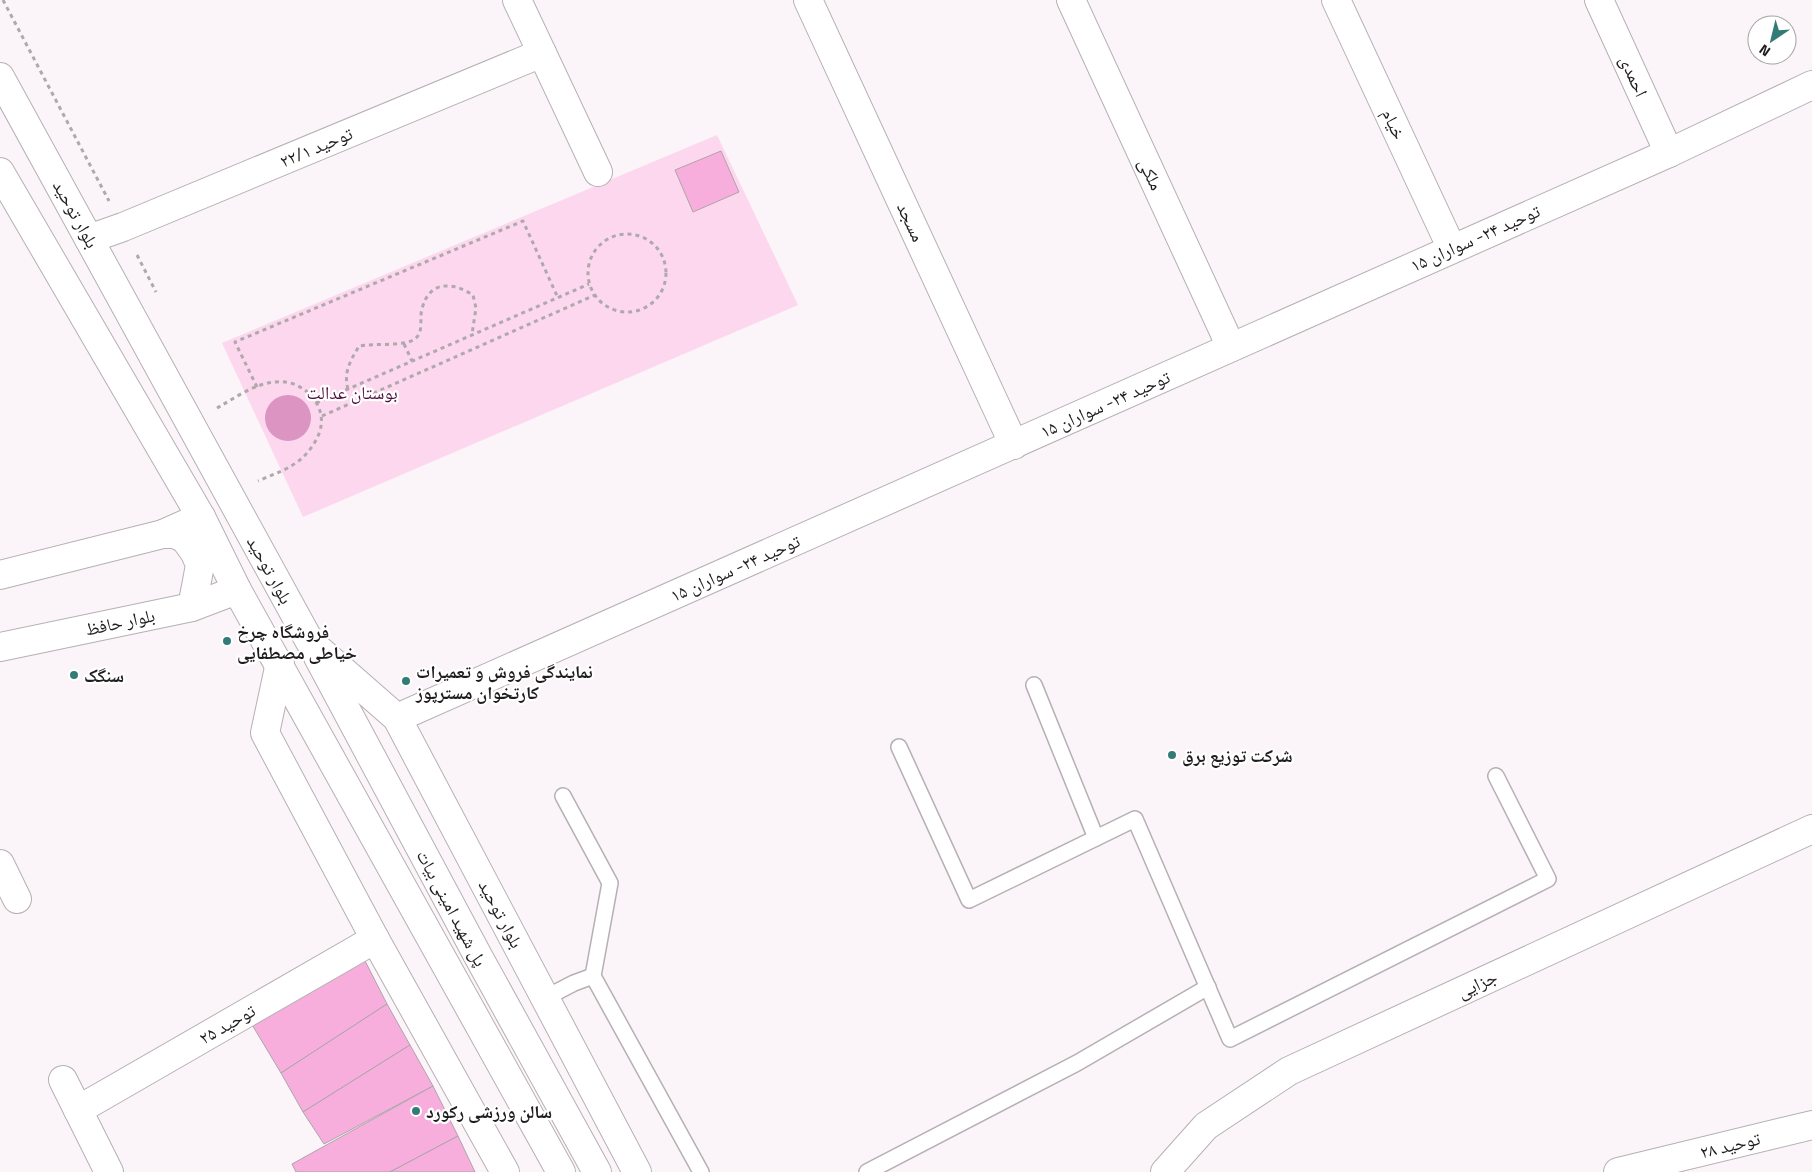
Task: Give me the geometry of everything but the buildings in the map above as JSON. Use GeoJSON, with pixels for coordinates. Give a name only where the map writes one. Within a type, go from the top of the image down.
{"type":"FeatureCollection","features":[{"type":"Feature","properties":{"kind":"street"},"geometry":{"type":"LineString","coordinates":[[516,0],[598,172]]}},
{"type":"Feature","properties":{"kind":"street","name":"مسجد"},"geometry":{"type":"LineString","coordinates":[[808,0],[1014,445]]}},
{"type":"Feature","properties":{"kind":"street","name":"ملکی"},"geometry":{"type":"LineString","coordinates":[[1071,0],[1231,347]]}},
{"type":"Feature","properties":{"kind":"street","name":"خیام"},"geometry":{"type":"LineString","coordinates":[[1336,0],[1452,249]]}},
{"type":"Feature","properties":{"kind":"street","name":"احمدی"},"geometry":{"type":"LineString","coordinates":[[1599,0],[1669,153]]}},
{"type":"Feature","properties":{"kind":"street","name":"توحید ۲۲/۱"},"geometry":{"type":"LineString","coordinates":[[89,239],[123,227],[542,53]]}},
{"type":"Feature","properties":{"kind":"street","name":"بلوار توحید"},"geometry":{"type":"LineString","coordinates":[[0,78],[310,642],[396,718],[637,1172]]}},
{"type":"Feature","properties":{"kind":"street","name":"توحید ۲۴- سواران ۱۵"},"geometry":{"type":"LineString","coordinates":[[396,718],[1669,153],[1812,85]]}},
{"type":"Feature","properties":{"kind":"street","name":"بلوار توحید"},"geometry":{"type":"LineString","coordinates":[[0,172],[201,517],[237,590],[280,663]]}},
{"type":"Feature","properties":{"kind":"street"},"geometry":{"type":"LineString","coordinates":[[0,575],[163,534],[201,517]]}},
{"type":"Feature","properties":{"kind":"street"},"geometry":{"type":"LineString","coordinates":[[163,534],[175,534],[184,540],[195,553],[200,566],[192,606]]}},
{"type":"Feature","properties":{"kind":"street","name":"بلوار حافظ"},"geometry":{"type":"LineString","coordinates":[[0,647],[192,606],[237,590]]}},
{"type":"Feature","properties":{"kind":"street","name":"پل شهید امینی بیات"},"geometry":{"type":"LineString","coordinates":[[310,642],[478,956],[597,1172]]}},
{"type":"Feature","properties":{"kind":"street"},"geometry":{"type":"LineString","coordinates":[[280,663],[265,733],[375,939],[505,1172]]}},
{"type":"Feature","properties":{"kind":"street","name":"پل شهید امینی بیات"},"geometry":{"type":"LineString","coordinates":[[280,663],[561,1172]]}},
{"type":"Feature","properties":{"kind":"street","name":"جزایی"},"geometry":{"type":"LineString","coordinates":[[1165,1172],[1206,1126],[1289,1071],[1812,829]]}},
{"type":"Feature","properties":{"kind":"street"},"geometry":{"type":"LineString","coordinates":[[0,864],[17,899]]}},
{"type":"Feature","properties":{"kind":"street","name":"توحید ۲۵"},"geometry":{"type":"LineString","coordinates":[[78,1110],[375,939]]}},
{"type":"Feature","properties":{"kind":"street"},"geometry":{"type":"LineString","coordinates":[[63,1080],[109,1172]]}},
{"type":"Feature","properties":{"kind":"street","name":"توحید ۲۸"},"geometry":{"type":"LineString","coordinates":[[1618,1172],[1812,1125]]}},
{"type":"Feature","properties":{"kind":"lane"},"geometry":{"type":"LineString","coordinates":[[1034,685],[1096,838]]}},
{"type":"Feature","properties":{"kind":"lane"},"geometry":{"type":"LineString","coordinates":[[899,748],[969,900],[1135,819],[1230,1039],[1548,879],[1496,776]]}},
{"type":"Feature","properties":{"kind":"lane"},"geometry":{"type":"LineString","coordinates":[[562,796],[610,883],[592,976],[701,1172]]}},
{"type":"Feature","properties":{"kind":"lane"},"geometry":{"type":"LineString","coordinates":[[545,998],[592,976]]}},
{"type":"Feature","properties":{"kind":"lane"},"geometry":{"type":"LineString","coordinates":[[867,1172],[1077,1063],[1208,987]]}},
{"type":"Feature","properties":{"kind":"path"},"geometry":{"type":"LineString","coordinates":[[257,387],[235,342],[523,222],[558,298]]}},
{"type":"Feature","properties":{"kind":"path"},"geometry":{"type":"LineString","coordinates":[[616,235],[640,236],[652,243],[661,253],[666,265],[666,278],[662,291],[648,306],[630,312],[616,311],[604,305],[595,296],[589,284],[587,272],[590,260],[596,249],[605,240],[616,235]]}},
{"type":"Feature","properties":{"kind":"path"},"geometry":{"type":"LineString","coordinates":[[348,388],[345,379],[347,371],[359,346],[374,343],[404,344],[416,339],[421,330],[422,307],[429,294],[437,287],[449,284],[473,295],[476,308],[472,335]]}},
{"type":"Feature","properties":{"kind":"path"},"geometry":{"type":"LineString","coordinates":[[316,402],[589,284]]}},
{"type":"Feature","properties":{"kind":"path"},"geometry":{"type":"LineString","coordinates":[[322,416],[595,296]]}},
{"type":"Feature","properties":{"kind":"path"},"geometry":{"type":"LineString","coordinates":[[404,344],[412,361]]}},
{"type":"Feature","properties":{"kind":"path"},"geometry":{"type":"LineString","coordinates":[[216,408],[257,387],[287,381],[308,391],[316,402],[322,416],[321,428],[307,453],[290,468],[255,482]]}},
{"type":"Feature","properties":{"kind":"green space","name":"بوستان عدالت"},"geometry":{"type":"Polygon","coordinates":[[[717,135],[798,305],[303,517],[222,343],[717,135]]]}},
{"type":"Feature","properties":{"kind":"shaded area"},"geometry":{"type":"Polygon","coordinates":[[[288,395],[301,399],[307,405],[311,418],[307,431],[301,437],[288,441],[275,437],[269,431],[265,418],[269,405],[275,399],[288,395]]]}},
{"type":"Feature","properties":{"kind":"place","name":"فروشگاه چرخ خیاطی مصطفایی"},"geometry":{"type":"Point","coordinates":[227,641]}},
{"type":"Feature","properties":{"kind":"place","name":"سنگک"},"geometry":{"type":"Point","coordinates":[74,675]}},
{"type":"Feature","properties":{"kind":"place","name":"نمایندگی فروش و تعمیرات کارتخوان مسترپوز"},"geometry":{"type":"Point","coordinates":[406,681]}},
{"type":"Feature","properties":{"kind":"place","name":"شرکت توزیع برق"},"geometry":{"type":"Point","coordinates":[1172,755]}},
{"type":"Feature","properties":{"kind":"place","name":"سالن ورزشی رکورد"},"geometry":{"type":"Point","coordinates":[416,1111]}}]}
